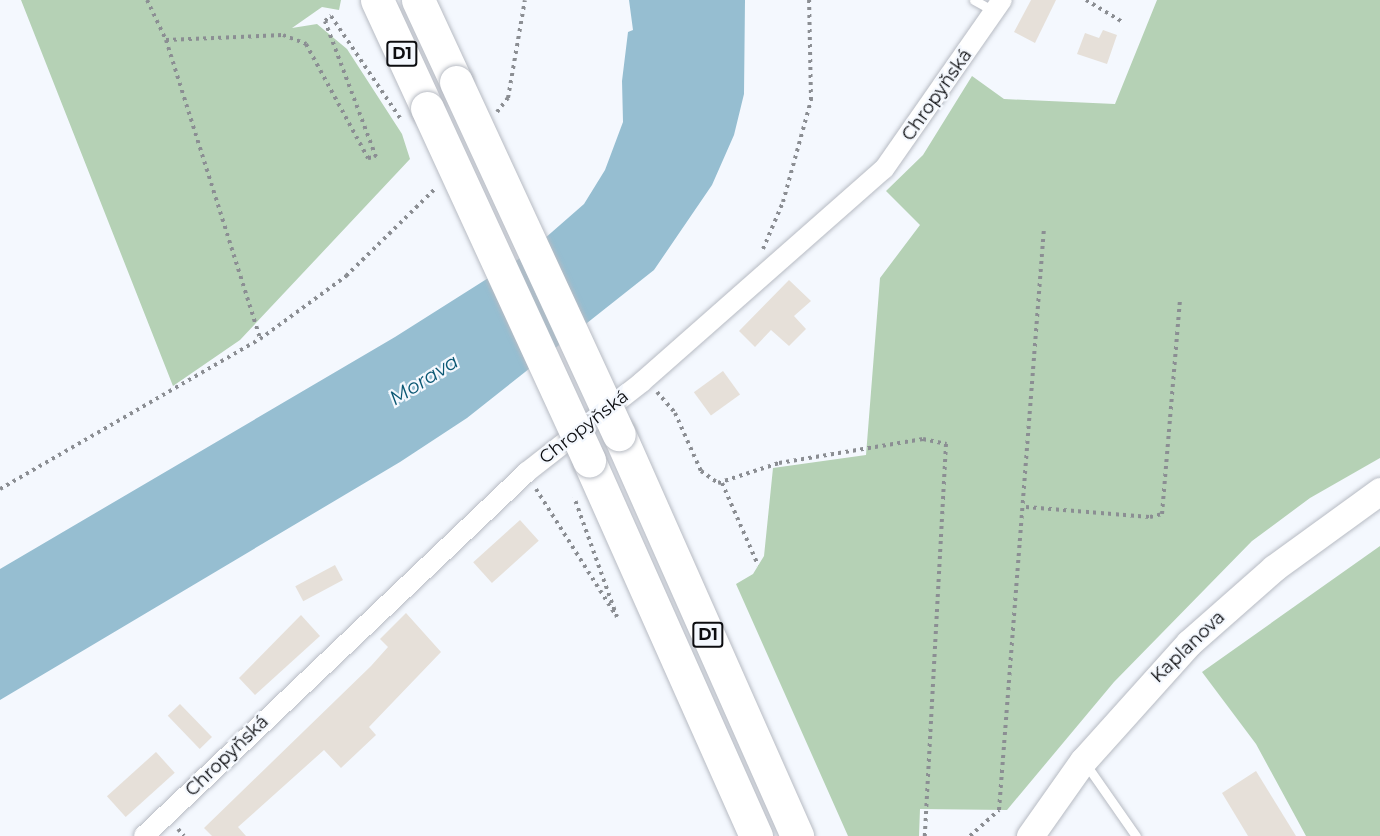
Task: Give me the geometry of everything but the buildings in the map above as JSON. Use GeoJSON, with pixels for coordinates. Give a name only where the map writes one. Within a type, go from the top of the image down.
{"type":"FeatureCollection","features":[{"type":"Feature","properties":{"kind":"highway","name":"D1"},"geometry":{"type":"LineString","coordinates":[[377,0],[415,116],[589,461],[756,836]]}},
{"type":"Feature","properties":{"kind":"highway","name":"D1"},"geometry":{"type":"LineString","coordinates":[[418,0],[618,434],[797,836]]}},
{"type":"Feature","properties":{"kind":"main road","name":"Kaplanova"},"geometry":{"type":"LineString","coordinates":[[1030,836],[1083,761],[1214,621],[1301,547],[1380,491]]}},
{"type":"Feature","properties":{"kind":"street","name":"Chropyňská"},"geometry":{"type":"LineString","coordinates":[[144,836],[526,472],[642,382],[884,169],[998,6]]}},
{"type":"Feature","properties":{"kind":"lane"},"geometry":{"type":"LineString","coordinates":[[974,0],[998,6]]}},
{"type":"Feature","properties":{"kind":"lane"},"geometry":{"type":"LineString","coordinates":[[1083,761],[1136,836]]}},
{"type":"Feature","properties":{"kind":"path"},"geometry":{"type":"LineString","coordinates":[[147,0],[166,40],[260,339]]}},
{"type":"Feature","properties":{"kind":"path"},"geometry":{"type":"LineString","coordinates":[[494,116],[508,98],[525,0]]}},
{"type":"Feature","properties":{"kind":"path"},"geometry":{"type":"LineString","coordinates":[[746,289],[783,202],[811,100],[809,0]]}},
{"type":"Feature","properties":{"kind":"path"},"geometry":{"type":"LineString","coordinates":[[1086,0],[1121,21]]}},
{"type":"Feature","properties":{"kind":"path"},"geometry":{"type":"LineString","coordinates":[[166,40],[283,35],[306,44],[368,158],[376,157],[325,21],[331,16],[415,116]]}},
{"type":"Feature","properties":{"kind":"path"},"geometry":{"type":"LineString","coordinates":[[0,489],[260,339],[346,276],[438,185]]}},
{"type":"Feature","properties":{"kind":"path"},"geometry":{"type":"LineString","coordinates":[[970,836],[999,810],[1026,507],[1044,228]]}},
{"type":"Feature","properties":{"kind":"path"},"geometry":{"type":"LineString","coordinates":[[1026,507],[1150,517],[1162,514],[1180,299]]}},
{"type":"Feature","properties":{"kind":"path"},"geometry":{"type":"LineString","coordinates":[[642,382],[675,413],[701,471],[722,483],[758,566]]}},
{"type":"Feature","properties":{"kind":"path"},"geometry":{"type":"LineString","coordinates":[[722,483],[779,463],[923,439],[946,444],[925,836]]}},
{"type":"Feature","properties":{"kind":"path"},"geometry":{"type":"LineString","coordinates":[[526,472],[558,531],[617,617],[571,490]]}},
{"type":"Feature","properties":{"kind":"green space"},"geometry":{"type":"Polygon","coordinates":[[[21,0],[341,0],[339,10],[322,7],[292,28],[317,24],[347,49],[402,134],[410,159],[240,340],[173,386],[21,0]]]}},
{"type":"Feature","properties":{"kind":"green space"},"geometry":{"type":"Polygon","coordinates":[[[1157,0],[1380,0],[1380,458],[1310,498],[1252,541],[1114,682],[1007,810],[920,809],[919,836],[848,836],[736,584],[753,574],[764,556],[773,468],[866,455],[880,278],[920,225],[886,191],[923,155],[972,76],[1004,99],[1115,104],[1157,0]]]}},
{"type":"Feature","properties":{"kind":"green space"},"geometry":{"type":"Polygon","coordinates":[[[1380,546],[1380,836],[1306,836],[1256,744],[1202,672],[1380,546]]]}},
{"type":"Feature","properties":{"kind":"water","name":"Morava"},"geometry":{"type":"Polygon","coordinates":[[[629,0],[745,0],[744,94],[734,135],[712,185],[654,270],[467,418],[400,462],[0,700],[0,569],[395,337],[528,253],[584,204],[605,170],[623,122],[622,81],[628,32],[633,30],[629,0]]]}}]}
